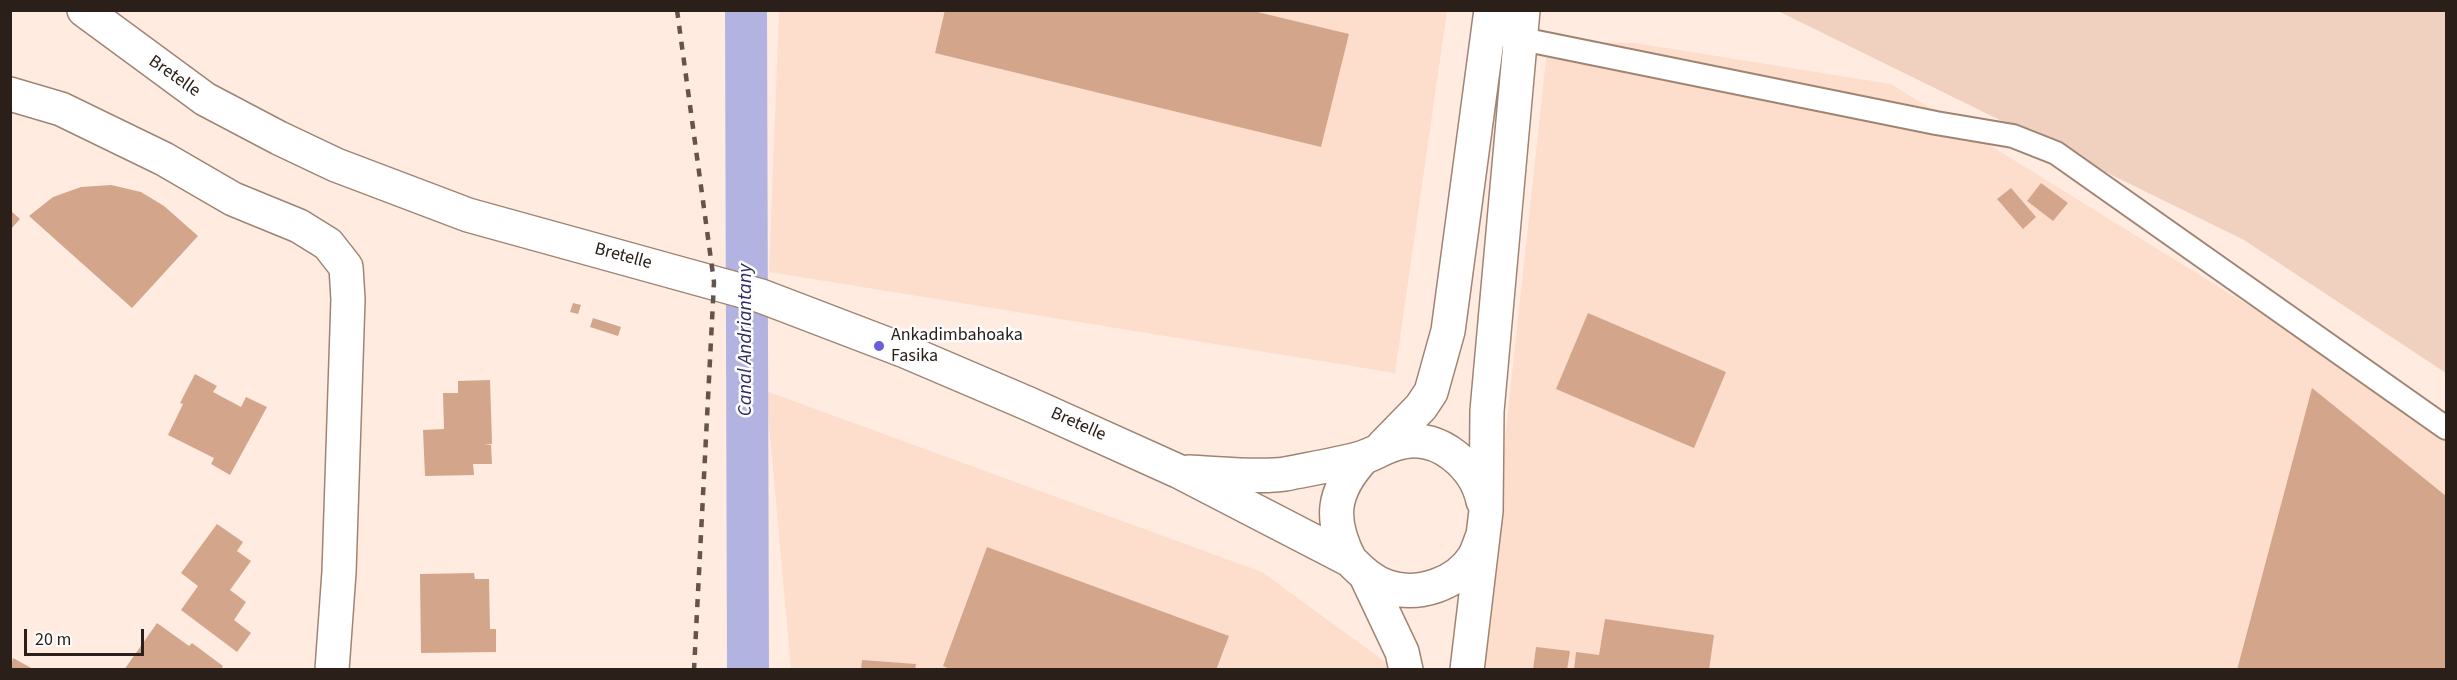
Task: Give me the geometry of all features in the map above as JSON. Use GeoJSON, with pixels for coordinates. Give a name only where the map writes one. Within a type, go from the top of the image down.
{"type":"FeatureCollection","features":[{"type":"Feature","properties":{"kind":"main road","name":"Bretelle"},"geometry":{"type":"LineString","coordinates":[[84,10],[205,99],[336,165],[468,215],[761,296],[948,368],[1180,472],[1358,568]]}},
{"type":"Feature","properties":{"kind":"main road"},"geometry":{"type":"LineString","coordinates":[[1406,669],[1402,652],[1358,568],[1340,540],[1335,517],[1338,495],[1347,475],[1421,407],[1431,392],[1449,331],[1506,23]]}},
{"type":"Feature","properties":{"kind":"main road"},"geometry":{"type":"LineString","coordinates":[[1467,669],[1484,523],[1487,411],[1506,23]]}},
{"type":"Feature","properties":{"kind":"main road"},"geometry":{"type":"LineString","coordinates":[[10,94],[61,109],[164,159],[233,199],[299,226],[328,244],[346,267],[348,299],[340,560],[332,669]]}},
{"type":"Feature","properties":{"kind":"main road"},"geometry":{"type":"LineString","coordinates":[[1180,472],[1281,474],[1373,452],[1406,441],[1429,443],[1451,453],[1468,468],[1481,489],[1484,523],[1474,557],[1457,575],[1436,587],[1412,591],[1388,587],[1358,568]]}},
{"type":"Feature","properties":{"kind":"lane"},"geometry":{"type":"LineString","coordinates":[[1506,23],[1936,123],[2013,136],[2056,153],[2446,428]]}},
{"type":"Feature","properties":{"kind":"shaded area"},"geometry":{"type":"Polygon","coordinates":[[[779,11],[1447,11],[1395,373],[769,272],[779,11]]]}},
{"type":"Feature","properties":{"kind":"shaded area"},"geometry":{"type":"Polygon","coordinates":[[[1778,11],[2446,11],[2446,373],[2244,240],[1778,11]]]}},
{"type":"Feature","properties":{"kind":"shaded area"},"geometry":{"type":"Polygon","coordinates":[[[1548,41],[1635,43],[1891,84],[2350,368],[2446,439],[2446,669],[1480,670],[1548,41]]]}},
{"type":"Feature","properties":{"kind":"shaded area"},"geometry":{"type":"Polygon","coordinates":[[[766,391],[1262,572],[1395,669],[791,669],[766,391]]]}},
{"type":"Feature","properties":{"kind":"building"},"geometry":{"type":"Polygon","coordinates":[[[945,10],[1249,10],[1349,34],[1321,147],[935,53],[945,10]]]}},
{"type":"Feature","properties":{"kind":"building"},"geometry":{"type":"Polygon","coordinates":[[[2041,183],[2068,203],[2053,221],[2027,201],[2041,183]]]}},
{"type":"Feature","properties":{"kind":"building"},"geometry":{"type":"Polygon","coordinates":[[[111,185],[141,192],[164,206],[198,236],[132,308],[29,216],[53,197],[81,187],[111,185]]]}},
{"type":"Feature","properties":{"kind":"building"},"geometry":{"type":"Polygon","coordinates":[[[2011,188],[2036,217],[2023,229],[1997,199],[2011,188]]]}},
{"type":"Feature","properties":{"kind":"building"},"geometry":{"type":"Polygon","coordinates":[[[10,210],[20,219],[10,230],[10,210]]]}},
{"type":"Feature","properties":{"kind":"building"},"geometry":{"type":"Polygon","coordinates":[[[573,303],[581,305],[578,314],[570,312],[573,303]]]}},
{"type":"Feature","properties":{"kind":"building"},"geometry":{"type":"Polygon","coordinates":[[[1588,313],[1726,372],[1694,448],[1556,389],[1588,313]]]}},
{"type":"Feature","properties":{"kind":"building"},"geometry":{"type":"Polygon","coordinates":[[[593,318],[621,327],[618,336],[590,327],[593,318]]]}},
{"type":"Feature","properties":{"kind":"building"},"geometry":{"type":"Polygon","coordinates":[[[195,374],[217,386],[213,392],[241,407],[246,397],[267,407],[230,475],[211,464],[214,458],[168,435],[183,404],[180,403],[195,374]]]}},
{"type":"Feature","properties":{"kind":"building"},"geometry":{"type":"Polygon","coordinates":[[[490,380],[492,444],[484,445],[491,445],[492,464],[473,464],[474,475],[425,476],[423,430],[444,429],[443,393],[458,393],[458,381],[490,380]]]}},
{"type":"Feature","properties":{"kind":"building"},"geometry":{"type":"Polygon","coordinates":[[[2312,388],[2446,496],[2446,670],[2237,670],[2312,388]]]}},
{"type":"Feature","properties":{"kind":"building"},"geometry":{"type":"Polygon","coordinates":[[[217,524],[243,542],[237,551],[251,561],[230,590],[246,602],[234,620],[251,633],[237,652],[181,610],[198,586],[181,573],[217,524]]]}},
{"type":"Feature","properties":{"kind":"building"},"geometry":{"type":"Polygon","coordinates":[[[987,547],[1229,636],[1216,670],[952,670],[943,666],[987,547]]]}},
{"type":"Feature","properties":{"kind":"building"},"geometry":{"type":"Polygon","coordinates":[[[474,573],[475,579],[489,579],[490,629],[496,629],[496,652],[421,653],[420,574],[474,573]]]}},
{"type":"Feature","properties":{"kind":"building"},"geometry":{"type":"Polygon","coordinates":[[[1605,619],[1714,635],[1709,670],[1574,670],[1576,652],[1599,655],[1605,619]]]}},
{"type":"Feature","properties":{"kind":"building"},"geometry":{"type":"Polygon","coordinates":[[[157,623],[189,646],[192,643],[223,666],[221,670],[124,670],[157,623]]]}},
{"type":"Feature","properties":{"kind":"building"},"geometry":{"type":"Polygon","coordinates":[[[1536,647],[1570,651],[1567,670],[1533,670],[1536,647]]]}},
{"type":"Feature","properties":{"kind":"building"},"geometry":{"type":"Polygon","coordinates":[[[13,658],[35,670],[10,670],[13,658]]]}},
{"type":"Feature","properties":{"kind":"building"},"geometry":{"type":"Polygon","coordinates":[[[862,660],[916,664],[915,670],[861,670],[862,660]]]}},
{"type":"Feature","properties":{"kind":"waterway","name":"Canal Andriantany"},"geometry":{"type":"LineString","coordinates":[[746,10],[748,670]]}},
{"type":"Feature","properties":{"kind":"railway"},"geometry":{"type":"LineString","coordinates":[[677,10],[714,282],[694,670]]}},
{"type":"Feature","properties":{"kind":"place","name":"Ankadimbahoaka Fasika"},"geometry":{"type":"Point","coordinates":[879,346]}}]}
